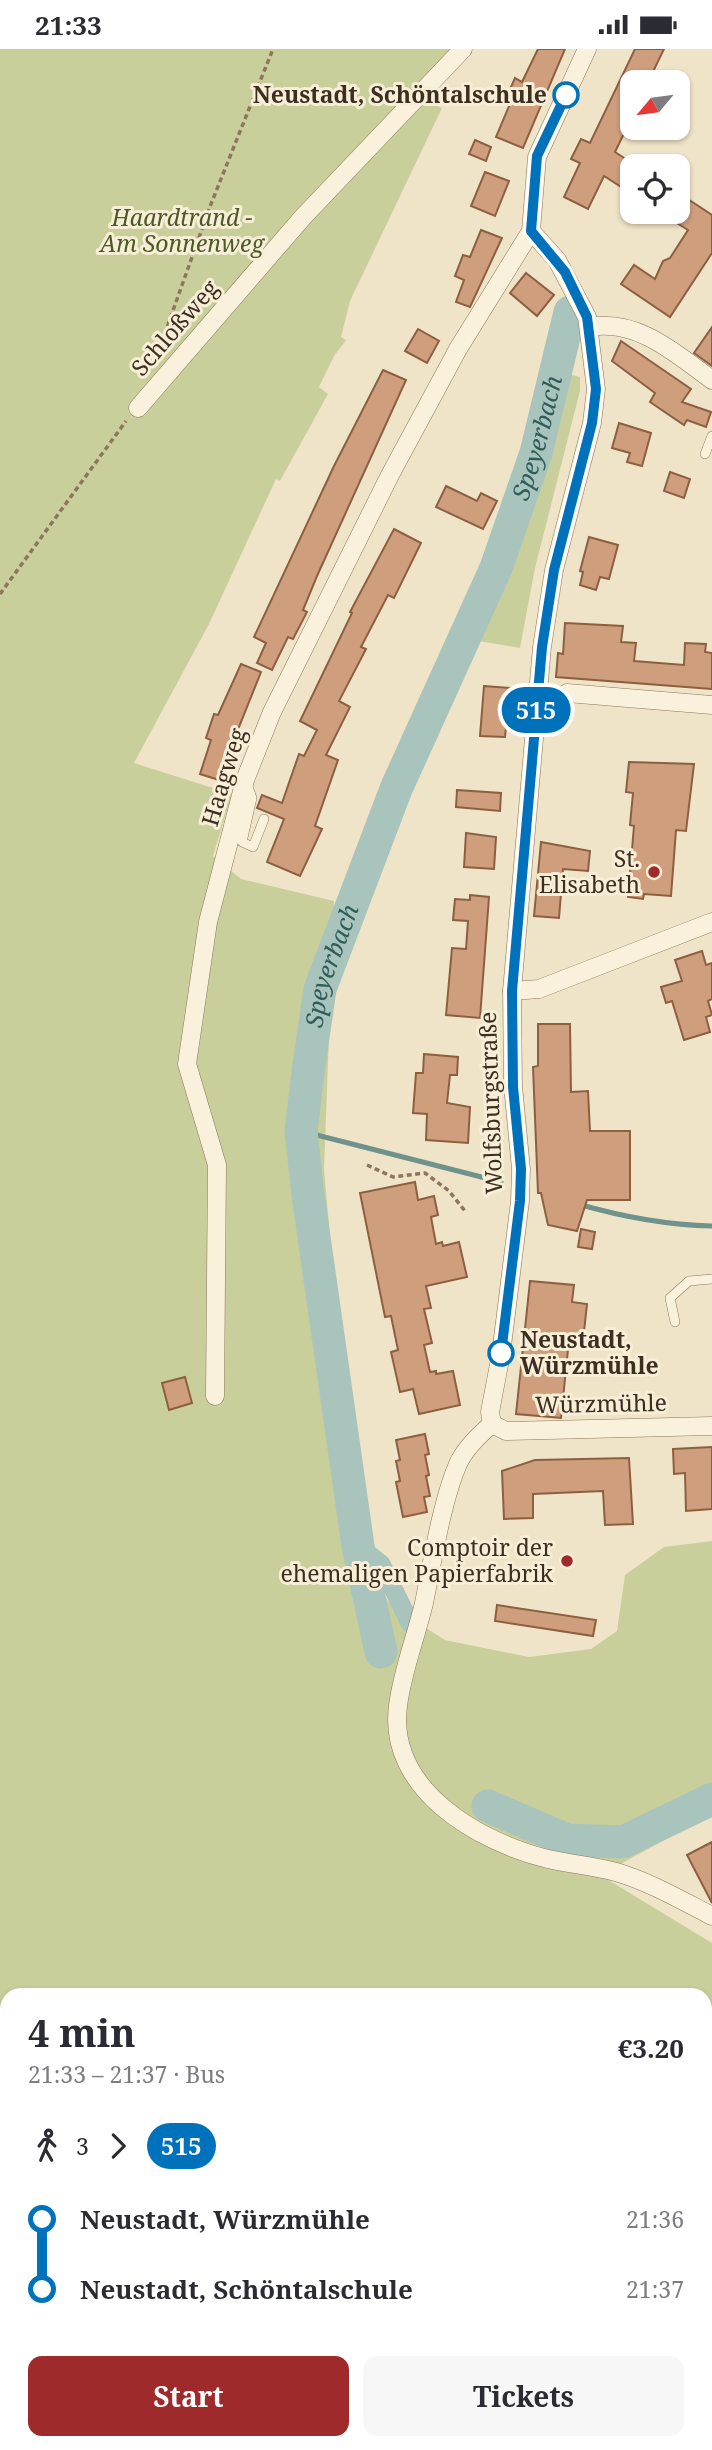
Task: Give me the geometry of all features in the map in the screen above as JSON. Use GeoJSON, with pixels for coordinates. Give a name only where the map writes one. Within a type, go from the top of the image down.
{"type":"FeatureCollection","features":[{"type":"Feature","properties":{"kind":"street","name":"Schloßweg"},"geometry":{"type":"LineString","coordinates":[[138,408],[303,217],[463,49]]}},
{"type":"Feature","properties":{"kind":"street"},"geometry":{"type":"LineString","coordinates":[[531,231],[537,156],[587,49]]}},
{"type":"Feature","properties":{"kind":"street","name":"Wolfsburgstraße"},"geometry":{"type":"LineString","coordinates":[[492,1424],[489,1412],[501,1354],[520,1201],[521,1169],[513,1087],[512,991],[546,610],[592,423],[596,389],[590,327],[572,284],[531,231]]}},
{"type":"Feature","properties":{"kind":"street","name":"Haagweg"},"geometry":{"type":"LineString","coordinates":[[215,1396],[217,1165],[187,1065],[208,922],[245,779],[277,700],[390,475],[458,349],[531,231]]}},
{"type":"Feature","properties":{"kind":"street"},"geometry":{"type":"LineString","coordinates":[[590,327],[618,325],[644,334],[712,380]]}},
{"type":"Feature","properties":{"kind":"street"},"geometry":{"type":"LineString","coordinates":[[567,694],[712,705]]}},
{"type":"Feature","properties":{"kind":"street"},"geometry":{"type":"LineString","coordinates":[[512,991],[539,989],[712,922]]}},
{"type":"Feature","properties":{"kind":"street"},"geometry":{"type":"LineString","coordinates":[[492,1424],[471,1444],[458,1464],[397,1707],[400,1743],[407,1762],[415,1777],[449,1813],[508,1846],[547,1859],[614,1871],[641,1880],[712,1916]]}},
{"type":"Feature","properties":{"kind":"street","name":"Würzmühle"},"geometry":{"type":"LineString","coordinates":[[492,1424],[506,1431],[712,1426]]}},
{"type":"Feature","properties":{"kind":"lane"},"geometry":{"type":"LineString","coordinates":[[705,454],[712,436]]}},
{"type":"Feature","properties":{"kind":"lane"},"geometry":{"type":"LineString","coordinates":[[245,779],[252,797],[242,842],[253,847],[264,819]]}},
{"type":"Feature","properties":{"kind":"lane"},"geometry":{"type":"LineString","coordinates":[[674,1322],[670,1298],[689,1281],[712,1279]]}},
{"type":"Feature","properties":{"kind":"path"},"geometry":{"type":"LineString","coordinates":[[152,370],[211,204],[273,49]]}},
{"type":"Feature","properties":{"kind":"path","name":"Schloßweg"},"geometry":{"type":"LineString","coordinates":[[0,594],[113,437],[138,408]]}},
{"type":"Feature","properties":{"kind":"path"},"geometry":{"type":"LineString","coordinates":[[367,1165],[393,1177],[425,1173],[449,1191],[465,1211]]}},
{"type":"Feature","properties":{"kind":"green space","name":"Haardtrand - Am Sonnenweg"},"geometry":{"type":"Polygon","coordinates":[[[0,49],[454,49],[416,95],[442,108],[350,301],[341,337],[346,340],[334,356],[319,387],[328,394],[280,481],[276,479],[209,624],[134,763],[232,794],[213,856],[241,879],[334,901],[324,1170],[361,1568],[393,1607],[445,1640],[529,1657],[591,1649],[617,1631],[625,1575],[664,1547],[712,1541],[712,1814],[606,1872],[610,1881],[712,1943],[712,1988],[0,1988],[0,49]]]}},
{"type":"Feature","properties":{"kind":"green space"},"geometry":{"type":"Polygon","coordinates":[[[559,372],[580,377],[580,391],[535,568],[520,648],[473,640],[543,454],[559,372]]]}},
{"type":"Feature","properties":{"kind":"building"},"geometry":{"type":"Polygon","coordinates":[[[538,49],[565,49],[523,148],[496,137],[512,99],[507,96],[515,78],[522,82],[538,49]]]}},
{"type":"Feature","properties":{"kind":"building"},"geometry":{"type":"Polygon","coordinates":[[[635,49],[664,49],[654,70],[625,70],[635,49]]]}},
{"type":"Feature","properties":{"kind":"building"},"geometry":{"type":"Polygon","coordinates":[[[620,80],[621,140],[615,152],[620,155],[620,186],[604,176],[588,209],[564,197],[580,163],[571,159],[581,139],[590,143],[620,80]]]}},
{"type":"Feature","properties":{"kind":"building"},"geometry":{"type":"Polygon","coordinates":[[[475,140],[491,147],[486,161],[469,154],[475,140]]]}},
{"type":"Feature","properties":{"kind":"building"},"geometry":{"type":"Polygon","coordinates":[[[485,172],[509,181],[495,216],[471,206],[485,172]]]}},
{"type":"Feature","properties":{"kind":"building"},"geometry":{"type":"Polygon","coordinates":[[[690,201],[712,215],[712,253],[670,317],[621,284],[634,265],[655,279],[663,261],[670,258],[688,230],[678,224],[690,224],[690,201]]]}},
{"type":"Feature","properties":{"kind":"building"},"geometry":{"type":"Polygon","coordinates":[[[481,230],[502,238],[470,307],[456,302],[464,280],[455,276],[463,255],[470,257],[481,230]]]}},
{"type":"Feature","properties":{"kind":"building"},"geometry":{"type":"Polygon","coordinates":[[[526,273],[554,295],[537,316],[510,293],[526,273]]]}},
{"type":"Feature","properties":{"kind":"building"},"geometry":{"type":"Polygon","coordinates":[[[712,327],[712,366],[694,353],[712,327]]]}},
{"type":"Feature","properties":{"kind":"building"},"geometry":{"type":"Polygon","coordinates":[[[418,329],[439,341],[427,363],[405,351],[418,329]]]}},
{"type":"Feature","properties":{"kind":"building"},"geometry":{"type":"Polygon","coordinates":[[[621,341],[691,389],[682,402],[711,412],[706,427],[687,420],[684,425],[650,402],[655,393],[612,361],[621,341]]]}},
{"type":"Feature","properties":{"kind":"building"},"geometry":{"type":"Polygon","coordinates":[[[383,370],[406,380],[317,576],[303,610],[307,612],[293,639],[288,637],[272,670],[257,663],[266,643],[254,637],[334,466],[383,370]]]}},
{"type":"Feature","properties":{"kind":"building"},"geometry":{"type":"Polygon","coordinates":[[[619,423],[651,433],[642,466],[627,462],[630,453],[612,448],[619,423]]]}},
{"type":"Feature","properties":{"kind":"building"},"geometry":{"type":"Polygon","coordinates":[[[670,472],[690,479],[684,498],[664,491],[670,472]]]}},
{"type":"Feature","properties":{"kind":"building"},"geometry":{"type":"Polygon","coordinates":[[[446,486],[477,501],[481,493],[497,501],[483,529],[436,507],[446,486]]]}},
{"type":"Feature","properties":{"kind":"building"},"geometry":{"type":"Polygon","coordinates":[[[394,529],[421,543],[394,598],[388,595],[361,647],[366,649],[339,701],[350,707],[326,755],[338,760],[315,826],[322,829],[300,876],[267,862],[284,819],[257,808],[262,795],[282,803],[299,754],[304,756],[317,730],[300,721],[352,613],[350,612],[394,529]]]}},
{"type":"Feature","properties":{"kind":"building"},"geometry":{"type":"Polygon","coordinates":[[[589,537],[618,545],[609,579],[600,577],[596,590],[580,585],[583,572],[580,571],[589,537]]]}},
{"type":"Feature","properties":{"kind":"building"},"geometry":{"type":"Polygon","coordinates":[[[565,623],[623,626],[621,642],[636,643],[634,661],[684,665],[685,643],[706,644],[705,652],[712,653],[712,689],[556,677],[558,653],[563,654],[565,623]]]}},
{"type":"Feature","properties":{"kind":"building"},"geometry":{"type":"Polygon","coordinates":[[[241,664],[261,672],[225,762],[228,763],[222,781],[200,774],[211,740],[206,738],[214,714],[218,715],[241,664]]]}},
{"type":"Feature","properties":{"kind":"building"},"geometry":{"type":"Polygon","coordinates":[[[484,686],[510,688],[505,737],[480,736],[484,686]]]}},
{"type":"Feature","properties":{"kind":"building"},"geometry":{"type":"Polygon","coordinates":[[[629,762],[694,764],[686,831],[676,830],[671,896],[644,894],[643,899],[628,897],[634,826],[630,825],[633,793],[626,792],[629,762]]]}},
{"type":"Feature","properties":{"kind":"building"},"geometry":{"type":"Polygon","coordinates":[[[457,790],[501,793],[500,811],[456,807],[457,790]]]}},
{"type":"Feature","properties":{"kind":"building"},"geometry":{"type":"Polygon","coordinates":[[[466,833],[496,837],[494,869],[464,867],[466,833]]]}},
{"type":"Feature","properties":{"kind":"building"},"geometry":{"type":"Polygon","coordinates":[[[541,842],[590,851],[588,871],[563,869],[559,918],[534,916],[541,842]]]}},
{"type":"Feature","properties":{"kind":"building"},"geometry":{"type":"Polygon","coordinates":[[[470,895],[489,897],[480,1018],[446,1015],[452,948],[466,949],[468,921],[453,920],[455,899],[470,900],[470,895]]]}},
{"type":"Feature","properties":{"kind":"building"},"geometry":{"type":"Polygon","coordinates":[[[702,951],[706,965],[712,963],[712,999],[708,1001],[712,1015],[706,1017],[710,1032],[684,1040],[672,1001],[666,1003],[661,987],[682,981],[675,960],[702,951]]]}},
{"type":"Feature","properties":{"kind":"building"},"geometry":{"type":"Polygon","coordinates":[[[538,1024],[570,1024],[571,1092],[588,1091],[590,1131],[630,1131],[630,1200],[587,1200],[577,1231],[548,1225],[541,1193],[538,1193],[533,1067],[538,1066],[538,1024]]]}},
{"type":"Feature","properties":{"kind":"building"},"geometry":{"type":"Polygon","coordinates":[[[424,1054],[458,1057],[457,1075],[450,1075],[447,1103],[470,1107],[468,1143],[426,1140],[427,1114],[413,1113],[416,1073],[423,1073],[424,1054]]]}},
{"type":"Feature","properties":{"kind":"building"},"geometry":{"type":"Polygon","coordinates":[[[415,1182],[418,1200],[434,1196],[438,1215],[431,1217],[436,1244],[442,1242],[443,1246],[459,1242],[467,1277],[426,1286],[431,1308],[424,1309],[432,1343],[424,1345],[430,1372],[436,1371],[436,1374],[453,1371],[460,1405],[419,1414],[413,1389],[400,1392],[391,1352],[398,1350],[391,1316],[385,1317],[360,1193],[415,1182]]]}},
{"type":"Feature","properties":{"kind":"building"},"geometry":{"type":"Polygon","coordinates":[[[581,1229],[595,1232],[592,1249],[578,1247],[581,1229]]]}},
{"type":"Feature","properties":{"kind":"building"},"geometry":{"type":"Polygon","coordinates":[[[530,1281],[574,1285],[572,1302],[587,1304],[583,1341],[569,1340],[561,1418],[516,1414],[530,1281]]]}},
{"type":"Feature","properties":{"kind":"building"},"geometry":{"type":"Polygon","coordinates":[[[185,1377],[192,1403],[169,1410],[162,1383],[185,1377]]]}},
{"type":"Feature","properties":{"kind":"building"},"geometry":{"type":"Polygon","coordinates":[[[425,1434],[429,1454],[425,1455],[430,1496],[424,1497],[427,1512],[403,1517],[396,1482],[400,1481],[396,1461],[400,1460],[396,1440],[425,1434]]]}},
{"type":"Feature","properties":{"kind":"building"},"geometry":{"type":"Polygon","coordinates":[[[712,1447],[712,1509],[686,1511],[685,1473],[674,1474],[673,1449],[712,1447]]]}},
{"type":"Feature","properties":{"kind":"building"},"geometry":{"type":"Polygon","coordinates":[[[629,1458],[633,1524],[605,1525],[603,1491],[533,1494],[533,1518],[504,1519],[502,1471],[535,1460],[629,1458]]]}},
{"type":"Feature","properties":{"kind":"building"},"geometry":{"type":"Polygon","coordinates":[[[497,1605],[596,1620],[593,1636],[495,1621],[497,1605]]]}},
{"type":"Feature","properties":{"kind":"building"},"geometry":{"type":"Polygon","coordinates":[[[712,1842],[712,1903],[687,1855],[712,1842]]]}},
{"type":"Feature","properties":{"kind":"waterway","name":"Speyerbach"},"geometry":{"type":"LineString","coordinates":[[381,1652],[358,1546],[308,1195],[301,1131],[308,1072],[320,989],[396,789],[496,568],[536,453],[570,312]]}},
{"type":"Feature","properties":{"kind":"waterway"},"geometry":{"type":"LineString","coordinates":[[301,1131],[501,1182]]}},
{"type":"Feature","properties":{"kind":"waterway"},"geometry":{"type":"LineString","coordinates":[[578,1204],[645,1219],[712,1226]]}},
{"type":"Feature","properties":{"kind":"waterway"},"geometry":{"type":"LineString","coordinates":[[358,1546],[381,1564],[410,1623]]}},
{"type":"Feature","properties":{"kind":"waterway","name":"Speyerbach"},"geometry":{"type":"LineString","coordinates":[[488,1806],[567,1840],[623,1842],[712,1799]]}},
{"type":"Feature","properties":{"kind":"bus line","name":"515"},"geometry":{"type":"LineString","coordinates":[[501,1353],[520,1201],[521,1169],[513,1087],[512,991],[542,647],[554,570],[592,423],[596,389],[587,317],[565,272],[531,231],[537,156],[566,95]]}},
{"type":"Feature","properties":{"kind":"place","name":"Neustadt, Schöntalschule"},"geometry":{"type":"Point","coordinates":[566,95]}},
{"type":"Feature","properties":{"kind":"place","name":"St. Elisabeth"},"geometry":{"type":"Point","coordinates":[654,872]}},
{"type":"Feature","properties":{"kind":"place","name":"Neustadt, Würzmühle"},"geometry":{"type":"Point","coordinates":[501,1353]}},
{"type":"Feature","properties":{"kind":"place","name":"Comptoir der ehemaligen Papierfabrik"},"geometry":{"type":"Point","coordinates":[567,1561]}}]}
